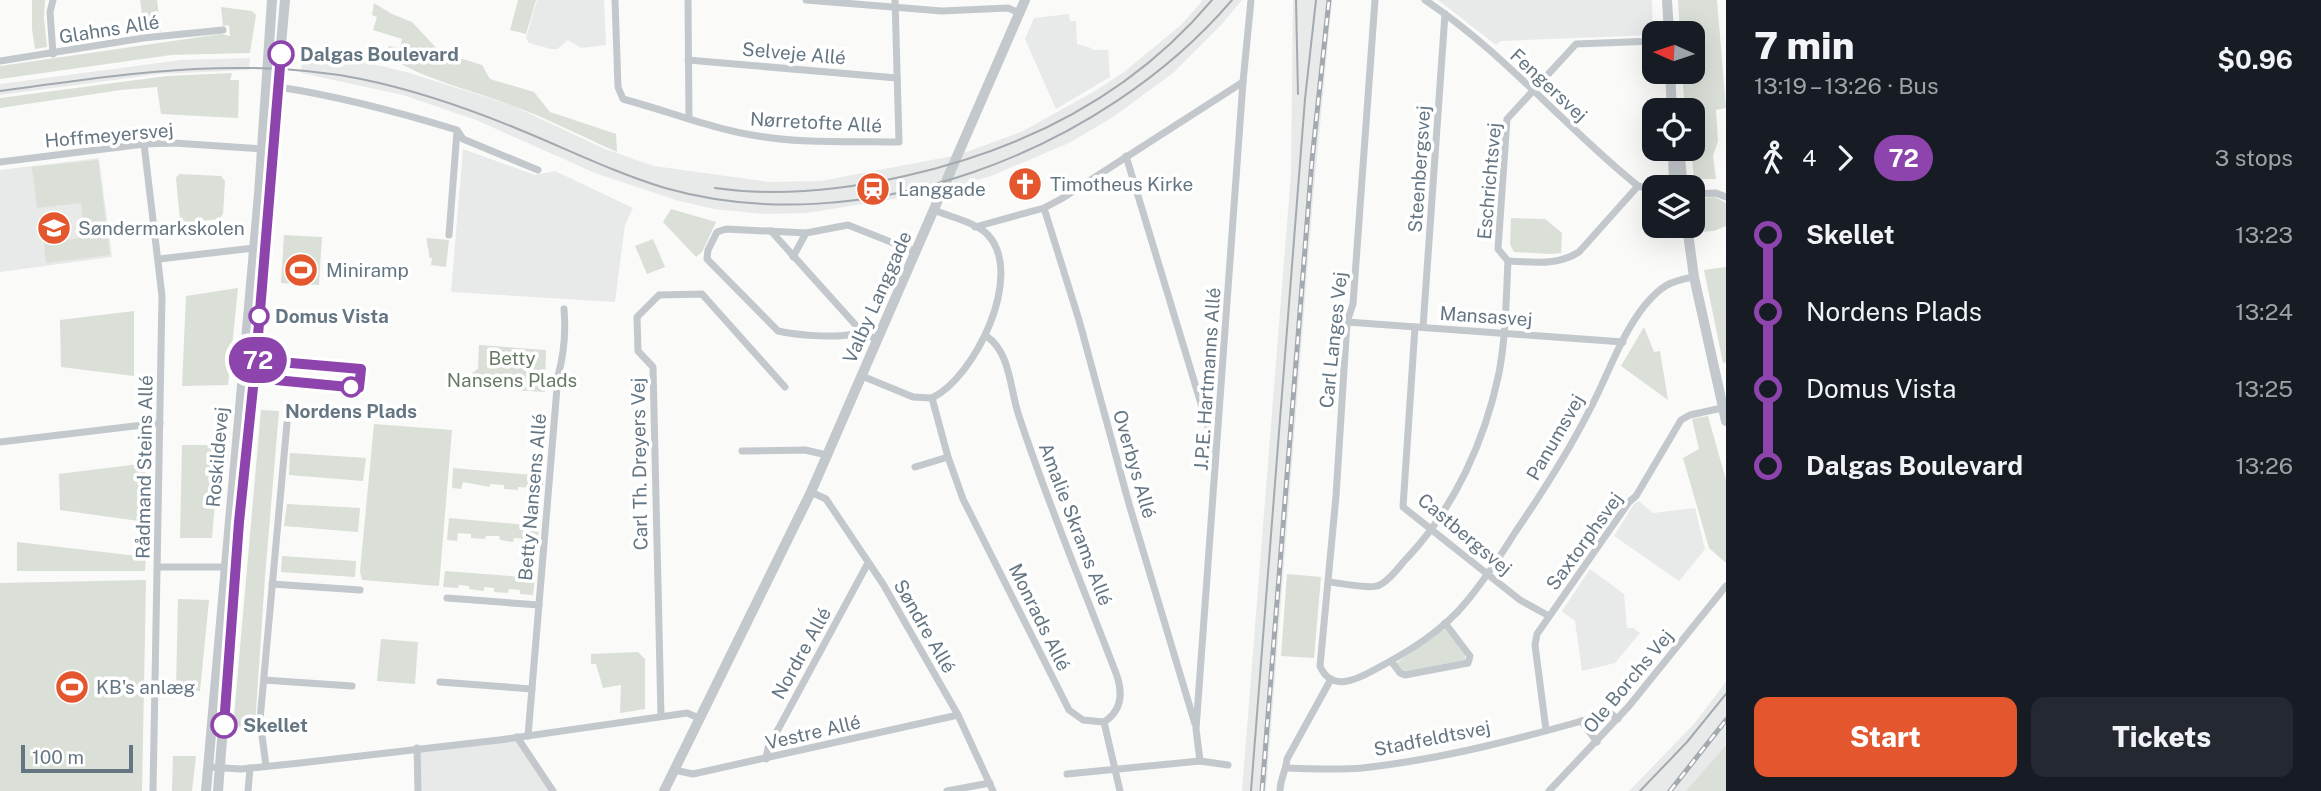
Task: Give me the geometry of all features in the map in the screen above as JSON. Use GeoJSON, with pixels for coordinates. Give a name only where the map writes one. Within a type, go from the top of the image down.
{"type":"FeatureCollection","features":[{"type":"Feature","properties":{"kind":"street"},"geometry":{"type":"LineString","coordinates":[[52,0],[53,54]]}},
{"type":"Feature","properties":{"kind":"street","name":"Roskildevej"},"geometry":{"type":"LineString","coordinates":[[218,791],[227,664],[256,360],[272,87],[272,0]]}},
{"type":"Feature","properties":{"kind":"street","name":"Roskildevej"},"geometry":{"type":"LineString","coordinates":[[206,791],[262,149],[285,0]]}},
{"type":"Feature","properties":{"kind":"street","name":"Nørretofte Allé"},"geometry":{"type":"LineString","coordinates":[[615,0],[619,93],[623,99],[689,118],[762,137],[899,142],[897,78]]}},
{"type":"Feature","properties":{"kind":"street"},"geometry":{"type":"LineString","coordinates":[[688,0],[689,118]]}},
{"type":"Feature","properties":{"kind":"street"},"geometry":{"type":"LineString","coordinates":[[806,0],[972,10],[1009,8],[1020,13]]}},
{"type":"Feature","properties":{"kind":"street"},"geometry":{"type":"LineString","coordinates":[[972,0],[972,10]]}},
{"type":"Feature","properties":{"kind":"street","name":"Valby Langgade"},"geometry":{"type":"LineString","coordinates":[[664,791],[811,492],[1026,0]]}},
{"type":"Feature","properties":{"kind":"street","name":"J.P.E. Hartmanns Allé"},"geometry":{"type":"LineString","coordinates":[[1200,761],[1196,729],[1251,0]]}},
{"type":"Feature","properties":{"kind":"street","name":"Carl Langes Vej"},"geometry":{"type":"LineString","coordinates":[[1331,679],[1323,674],[1320,666],[1329,582],[1347,322],[1353,304],[1374,0]]}},
{"type":"Feature","properties":{"kind":"street","name":"Fengersvej"},"geometry":{"type":"LineString","coordinates":[[1424,0],[1445,14],[1642,187]]}},
{"type":"Feature","properties":{"kind":"street"},"geometry":{"type":"LineString","coordinates":[[1667,0],[1668,21]]}},
{"type":"Feature","properties":{"kind":"street"},"geometry":{"type":"LineString","coordinates":[[895,4],[897,78]]}},
{"type":"Feature","properties":{"kind":"street","name":"Steenbergsvej"},"geometry":{"type":"LineString","coordinates":[[1419,327],[1445,14]]}},
{"type":"Feature","properties":{"kind":"street","name":"Glahns Allé"},"geometry":{"type":"LineString","coordinates":[[0,61],[144,38],[223,30]]}},
{"type":"Feature","properties":{"kind":"street","name":"Eschrichtsvej"},"geometry":{"type":"LineString","coordinates":[[1329,582],[1377,586],[1415,550],[1431,530],[1459,485],[1479,440],[1499,372],[1504,333],[1508,261],[1498,249],[1507,119],[1576,44],[1642,42]]}},
{"type":"Feature","properties":{"kind":"street","name":"Selveje Allé"},"geometry":{"type":"LineString","coordinates":[[688,60],[897,78]]}},
{"type":"Feature","properties":{"kind":"street"},"geometry":{"type":"LineString","coordinates":[[975,227],[1044,208],[1243,82]]}},
{"type":"Feature","properties":{"kind":"street"},"geometry":{"type":"LineString","coordinates":[[272,87],[356,102],[457,130],[463,139],[538,170]]}},
{"type":"Feature","properties":{"kind":"street"},"geometry":{"type":"LineString","coordinates":[[449,235],[457,130]]}},
{"type":"Feature","properties":{"kind":"street","name":"Hoffmeyersvej"},"geometry":{"type":"LineString","coordinates":[[0,162],[144,144],[174,143],[262,149]]}},
{"type":"Feature","properties":{"kind":"street","name":"Rådmand Steins Allé"},"geometry":{"type":"LineString","coordinates":[[144,144],[162,296],[153,791]]}},
{"type":"Feature","properties":{"kind":"street"},"geometry":{"type":"LineString","coordinates":[[1126,156],[1217,456]]}},
{"type":"Feature","properties":{"kind":"street"},"geometry":{"type":"LineString","coordinates":[[1508,261],[1551,263],[1562,261],[1579,252],[1594,232],[1638,186]]}},
{"type":"Feature","properties":{"kind":"street"},"geometry":{"type":"LineString","coordinates":[[1705,193],[1716,193],[1726,197]]}},
{"type":"Feature","properties":{"kind":"street","name":"Overbys Allé"},"geometry":{"type":"LineString","coordinates":[[1044,208],[1196,729]]}},
{"type":"Feature","properties":{"kind":"street"},"geometry":{"type":"LineString","coordinates":[[862,376],[914,397],[932,398],[965,369],[986,336],[996,303],[1000,269],[995,245],[987,233],[934,210]]}},
{"type":"Feature","properties":{"kind":"street"},"geometry":{"type":"LineString","coordinates":[[861,331],[846,335],[788,334],[778,331],[707,259],[708,250],[717,232],[726,229],[806,233],[848,225],[916,252]]}},
{"type":"Feature","properties":{"kind":"street"},"geometry":{"type":"LineString","coordinates":[[771,231],[861,331],[877,340]]}},
{"type":"Feature","properties":{"kind":"street"},"geometry":{"type":"LineString","coordinates":[[793,257],[806,233]]}},
{"type":"Feature","properties":{"kind":"street"},"geometry":{"type":"LineString","coordinates":[[1687,238],[1689,244]]}},
{"type":"Feature","properties":{"kind":"street"},"geometry":{"type":"LineString","coordinates":[[1688,238],[1694,277],[1726,421]]}},
{"type":"Feature","properties":{"kind":"street"},"geometry":{"type":"LineString","coordinates":[[159,259],[254,248]]}},
{"type":"Feature","properties":{"kind":"street","name":"Panumsvej"},"geometry":{"type":"LineString","coordinates":[[1331,679],[1348,683],[1391,661],[1445,623],[1466,602],[1559,464],[1646,304],[1666,284],[1694,277]]}},
{"type":"Feature","properties":{"kind":"street","name":"Carl Th. Dreyers Vej"},"geometry":{"type":"LineString","coordinates":[[661,716],[653,367],[638,351],[637,317],[659,295],[702,294],[778,374],[785,387]]}},
{"type":"Feature","properties":{"kind":"street","name":"Betty Nansens Allé"},"geometry":{"type":"LineString","coordinates":[[528,736],[558,376],[566,328],[564,309]]}},
{"type":"Feature","properties":{"kind":"street","name":"Mansasvej"},"geometry":{"type":"LineString","coordinates":[[1347,322],[1623,342]]}},
{"type":"Feature","properties":{"kind":"street","name":"Castbergsvej"},"geometry":{"type":"LineString","coordinates":[[1419,327],[1403,507],[1520,600],[1549,616]]}},
{"type":"Feature","properties":{"kind":"street","name":"Amalie Skrams Allé"},"geometry":{"type":"LineString","coordinates":[[986,336],[997,343],[1003,356],[1026,437],[1121,690],[1119,705],[1104,722]]}},
{"type":"Feature","properties":{"kind":"street"},"geometry":{"type":"LineString","coordinates":[[256,360],[361,369],[359,388],[254,378],[243,368],[256,360]]}},
{"type":"Feature","properties":{"kind":"street","name":"Monrads Allé"},"geometry":{"type":"LineString","coordinates":[[932,398],[948,457],[964,499],[1065,703],[1083,720],[1104,722]]}},
{"type":"Feature","properties":{"kind":"street","name":"Saxtorphsvej"},"geometry":{"type":"LineString","coordinates":[[1546,730],[1535,639],[1629,502],[1636,496],[1681,420],[1690,415],[1723,408]]}},
{"type":"Feature","properties":{"kind":"street"},"geometry":{"type":"LineString","coordinates":[[0,442],[159,423]]}},
{"type":"Feature","properties":{"kind":"street"},"geometry":{"type":"LineString","coordinates":[[266,766],[260,720],[286,423]]}},
{"type":"Feature","properties":{"kind":"street"},"geometry":{"type":"LineString","coordinates":[[742,451],[806,450],[827,455]]}},
{"type":"Feature","properties":{"kind":"street"},"geometry":{"type":"LineString","coordinates":[[915,467],[948,457]]}},
{"type":"Feature","properties":{"kind":"street","name":"Søndre Allé"},"geometry":{"type":"LineString","coordinates":[[811,492],[826,499],[889,594],[958,715],[993,791]]}},
{"type":"Feature","properties":{"kind":"street","name":"Nordre Allé"},"geometry":{"type":"LineString","coordinates":[[766,759],[768,748],[868,563]]}},
{"type":"Feature","properties":{"kind":"street"},"geometry":{"type":"LineString","coordinates":[[158,567],[225,567]]}},
{"type":"Feature","properties":{"kind":"street"},"geometry":{"type":"LineString","coordinates":[[272,584],[360,590]]}},
{"type":"Feature","properties":{"kind":"street","name":"Ole Borchs Vej"},"geometry":{"type":"LineString","coordinates":[[1549,791],[1618,719],[1726,586]]}},
{"type":"Feature","properties":{"kind":"street","name":"Betty Nansens Allé"},"geometry":{"type":"LineString","coordinates":[[447,598],[539,605]]}},
{"type":"Feature","properties":{"kind":"street"},"geometry":{"type":"LineString","coordinates":[[1391,661],[1400,673],[1405,675],[1468,663],[1470,656],[1445,623]]}},
{"type":"Feature","properties":{"kind":"street"},"geometry":{"type":"LineString","coordinates":[[1280,791],[1281,776],[1287,768],[1292,750],[1331,679]]}},
{"type":"Feature","properties":{"kind":"street"},"geometry":{"type":"LineString","coordinates":[[264,680],[352,686]]}},
{"type":"Feature","properties":{"kind":"street"},"geometry":{"type":"LineString","coordinates":[[440,682],[532,689]]}},
{"type":"Feature","properties":{"kind":"street"},"geometry":{"type":"LineString","coordinates":[[208,767],[250,768],[528,736],[687,713],[699,718]]}},
{"type":"Feature","properties":{"kind":"street","name":"Stadfeldtsvej"},"geometry":{"type":"LineString","coordinates":[[1287,768],[1333,770],[1395,763],[1461,751],[1610,713],[1618,719]]}},
{"type":"Feature","properties":{"kind":"street","name":"Vestre Allé"},"geometry":{"type":"LineString","coordinates":[[674,770],[693,774],[958,715]]}},
{"type":"Feature","properties":{"kind":"street"},"geometry":{"type":"LineString","coordinates":[[1581,721],[1597,742]]}},
{"type":"Feature","properties":{"kind":"street"},"geometry":{"type":"LineString","coordinates":[[1104,722],[1120,791]]}},
{"type":"Feature","properties":{"kind":"street"},"geometry":{"type":"LineString","coordinates":[[517,737],[553,791]]}},
{"type":"Feature","properties":{"kind":"street"},"geometry":{"type":"LineString","coordinates":[[416,748],[418,791]]}},
{"type":"Feature","properties":{"kind":"street"},"geometry":{"type":"LineString","coordinates":[[1068,774],[1200,761],[1228,765]]}},
{"type":"Feature","properties":{"kind":"street"},"geometry":{"type":"LineString","coordinates":[[248,791],[250,768]]}},
{"type":"Feature","properties":{"kind":"street"},"geometry":{"type":"LineString","coordinates":[[947,791],[990,783]]}},
{"type":"Feature","properties":{"kind":"shaded area"},"geometry":{"type":"Polygon","coordinates":[[[537,0],[604,0],[606,45],[581,48],[568,40],[557,49],[551,49],[529,43],[526,38],[537,0]]]}},
{"type":"Feature","properties":{"kind":"shaded area"},"geometry":{"type":"Polygon","coordinates":[[[1203,0],[1242,0],[1173,73],[1113,117],[1069,143],[991,176],[936,192],[807,213],[764,214],[714,209],[676,200],[595,173],[476,120],[403,95],[301,73],[302,61],[365,62],[410,73],[511,105],[605,149],[654,166],[769,182],[821,181],[958,155],[1021,132],[1124,72],[1181,25],[1203,0]]]}},
{"type":"Feature","properties":{"kind":"shaded area"},"geometry":{"type":"Polygon","coordinates":[[[1293,0],[1332,0],[1313,199],[1266,791],[1242,791],[1291,173],[1293,0]]]}},
{"type":"Feature","properties":{"kind":"shaded area"},"geometry":{"type":"Polygon","coordinates":[[[1438,0],[1652,0],[1653,21],[1642,21],[1642,35],[1501,41],[1496,45],[1438,0]]]}},
{"type":"Feature","properties":{"kind":"shaded area"},"geometry":{"type":"Polygon","coordinates":[[[1069,14],[1070,21],[1076,21],[1077,44],[1092,50],[1108,50],[1110,77],[1056,109],[1025,39],[1034,18],[1069,14]]]}},
{"type":"Feature","properties":{"kind":"shaded area"},"geometry":{"type":"Polygon","coordinates":[[[250,58],[249,70],[159,74],[0,95],[0,84],[181,60],[250,58]]]}},
{"type":"Feature","properties":{"kind":"shaded area"},"geometry":{"type":"Polygon","coordinates":[[[463,149],[535,175],[555,171],[633,208],[625,225],[615,302],[451,292],[463,149]]]}},
{"type":"Feature","properties":{"kind":"shaded area","name":"Søndermarkskolen"},"geometry":{"type":"Polygon","coordinates":[[[99,158],[112,257],[0,272],[0,170],[99,158]]]}},
{"type":"Feature","properties":{"kind":"shaded area"},"geometry":{"type":"Polygon","coordinates":[[[1639,501],[1653,513],[1695,508],[1705,549],[1679,581],[1614,536],[1634,504],[1639,501]]]}},
{"type":"Feature","properties":{"kind":"shaded area"},"geometry":{"type":"Polygon","coordinates":[[[1590,569],[1624,594],[1627,628],[1633,628],[1640,633],[1615,663],[1582,671],[1575,621],[1562,611],[1590,569]]]}},
{"type":"Feature","properties":{"kind":"shaded area"},"geometry":{"type":"Polygon","coordinates":[[[1726,682],[1726,745],[1686,791],[1629,791],[1694,724],[1726,682]]]}},
{"type":"Feature","properties":{"kind":"shaded area"},"geometry":{"type":"Polygon","coordinates":[[[518,740],[551,791],[419,791],[418,751],[518,740]]]}},
{"type":"Feature","properties":{"kind":"green space"},"geometry":{"type":"Polygon","coordinates":[[[32,0],[45,0],[47,47],[35,49],[32,0]]]}},
{"type":"Feature","properties":{"kind":"green space"},"geometry":{"type":"Polygon","coordinates":[[[140,0],[157,0],[161,31],[145,33],[140,0]]]}},
{"type":"Feature","properties":{"kind":"green space"},"geometry":{"type":"Polygon","coordinates":[[[518,0],[536,0],[526,34],[510,30],[518,0]]]}},
{"type":"Feature","properties":{"kind":"green space"},"geometry":{"type":"Polygon","coordinates":[[[1678,0],[1717,0],[1726,108],[1716,110],[1718,141],[1713,156],[1716,179],[1694,175],[1692,161],[1705,161],[1705,98],[1684,98],[1683,84],[1705,84],[1705,21],[1679,21],[1678,0]]]}},
{"type":"Feature","properties":{"kind":"green space"},"geometry":{"type":"Polygon","coordinates":[[[374,3],[412,22],[440,52],[482,65],[490,79],[534,92],[550,112],[616,134],[617,152],[536,115],[413,70],[383,53],[389,46],[400,48],[402,39],[373,30],[377,17],[372,15],[374,3]]]}},
{"type":"Feature","properties":{"kind":"green space"},"geometry":{"type":"Polygon","coordinates":[[[221,7],[252,11],[256,15],[250,53],[171,55],[0,79],[0,66],[221,34],[230,36],[229,25],[223,26],[221,7]]]}},
{"type":"Feature","properties":{"kind":"green space"},"geometry":{"type":"Polygon","coordinates":[[[232,73],[230,80],[239,80],[238,118],[161,114],[157,87],[0,108],[0,98],[167,76],[232,73]]]}},
{"type":"Feature","properties":{"kind":"green space"},"geometry":{"type":"Polygon","coordinates":[[[98,160],[110,255],[46,263],[44,244],[85,237],[81,203],[37,208],[32,167],[98,160]]]}},
{"type":"Feature","properties":{"kind":"green space"},"geometry":{"type":"Polygon","coordinates":[[[179,174],[221,176],[225,181],[223,214],[219,219],[184,223],[180,220],[176,178],[179,174]]]}},
{"type":"Feature","properties":{"kind":"green space"},"geometry":{"type":"Polygon","coordinates":[[[1715,197],[1726,203],[1726,226],[1705,232],[1705,198],[1715,197]]]}},
{"type":"Feature","properties":{"kind":"green space"},"geometry":{"type":"Polygon","coordinates":[[[671,209],[716,222],[702,252],[696,257],[663,222],[671,209]]]}},
{"type":"Feature","properties":{"kind":"green space"},"geometry":{"type":"Polygon","coordinates":[[[1511,218],[1545,219],[1562,233],[1561,253],[1514,252],[1510,244],[1511,218]]]}},
{"type":"Feature","properties":{"kind":"green space"},"geometry":{"type":"Polygon","coordinates":[[[284,235],[322,237],[319,285],[281,283],[284,235]]]}},
{"type":"Feature","properties":{"kind":"green space"},"geometry":{"type":"Polygon","coordinates":[[[427,238],[449,240],[446,267],[431,265],[427,238]]]}},
{"type":"Feature","properties":{"kind":"green space"},"geometry":{"type":"Polygon","coordinates":[[[653,239],[665,267],[647,274],[635,246],[653,239]]]}},
{"type":"Feature","properties":{"kind":"green space"},"geometry":{"type":"Polygon","coordinates":[[[1726,267],[1726,362],[1723,363],[1704,270],[1726,267]]]}},
{"type":"Feature","properties":{"kind":"green space"},"geometry":{"type":"Polygon","coordinates":[[[238,288],[228,385],[182,386],[186,296],[238,288]]]}},
{"type":"Feature","properties":{"kind":"green space"},"geometry":{"type":"Polygon","coordinates":[[[134,311],[134,376],[61,367],[60,320],[134,311]]]}},
{"type":"Feature","properties":{"kind":"green space"},"geometry":{"type":"Polygon","coordinates":[[[1644,327],[1654,352],[1660,351],[1668,400],[1621,366],[1644,327]]]}},
{"type":"Feature","properties":{"kind":"green space","name":"Betty Nansens Plads"},"geometry":{"type":"Polygon","coordinates":[[[479,345],[546,350],[545,392],[476,388],[472,373],[478,369],[479,345]]]}},
{"type":"Feature","properties":{"kind":"green space"},"geometry":{"type":"Polygon","coordinates":[[[261,410],[279,411],[255,726],[239,727],[234,716],[261,410]]]}},
{"type":"Feature","properties":{"kind":"green space"},"geometry":{"type":"Polygon","coordinates":[[[1708,416],[1726,480],[1726,563],[1709,548],[1683,458],[1699,449],[1692,419],[1708,416]]]}},
{"type":"Feature","properties":{"kind":"green space"},"geometry":{"type":"Polygon","coordinates":[[[374,424],[452,430],[439,586],[362,580],[360,571],[374,424]]]}},
{"type":"Feature","properties":{"kind":"green space"},"geometry":{"type":"Polygon","coordinates":[[[182,445],[220,445],[212,538],[180,538],[182,445]]]}},
{"type":"Feature","properties":{"kind":"green space"},"geometry":{"type":"Polygon","coordinates":[[[290,453],[366,458],[363,481],[289,475],[290,453]]]}},
{"type":"Feature","properties":{"kind":"green space"},"geometry":{"type":"Polygon","coordinates":[[[147,463],[146,522],[60,510],[59,474],[147,463]]]}},
{"type":"Feature","properties":{"kind":"green space"},"geometry":{"type":"Polygon","coordinates":[[[453,468],[544,476],[542,497],[532,496],[533,488],[504,489],[504,485],[490,484],[490,487],[463,482],[461,489],[452,488],[453,468]]]}},
{"type":"Feature","properties":{"kind":"green space"},"geometry":{"type":"Polygon","coordinates":[[[287,504],[360,508],[358,532],[284,526],[287,504]]]}},
{"type":"Feature","properties":{"kind":"green space"},"geometry":{"type":"Polygon","coordinates":[[[449,518],[539,526],[537,548],[528,547],[528,539],[514,538],[513,542],[500,540],[499,536],[471,538],[471,534],[458,533],[457,541],[447,540],[449,518]]]}},
{"type":"Feature","properties":{"kind":"green space"},"geometry":{"type":"Polygon","coordinates":[[[17,542],[146,557],[145,571],[17,571],[17,542]]]}},
{"type":"Feature","properties":{"kind":"green space"},"geometry":{"type":"Polygon","coordinates":[[[282,556],[356,561],[355,577],[281,572],[282,556]]]}},
{"type":"Feature","properties":{"kind":"green space"},"geometry":{"type":"Polygon","coordinates":[[[445,571],[535,578],[533,595],[520,594],[520,590],[509,589],[508,593],[494,592],[494,588],[484,587],[484,591],[459,585],[458,588],[443,587],[445,571]]]}},
{"type":"Feature","properties":{"kind":"green space"},"geometry":{"type":"Polygon","coordinates":[[[1287,574],[1321,577],[1314,658],[1281,656],[1287,574]]]}},
{"type":"Feature","properties":{"kind":"green space","name":"KB's anlæg"},"geometry":{"type":"Polygon","coordinates":[[[146,580],[142,791],[0,791],[0,583],[146,580]]]}},
{"type":"Feature","properties":{"kind":"green space"},"geometry":{"type":"Polygon","coordinates":[[[178,599],[209,600],[200,691],[176,691],[178,599]]]}},
{"type":"Feature","properties":{"kind":"green space"},"geometry":{"type":"Polygon","coordinates":[[[1445,629],[1465,653],[1465,660],[1403,672],[1396,663],[1445,629]]]}},
{"type":"Feature","properties":{"kind":"green space"},"geometry":{"type":"Polygon","coordinates":[[[381,639],[418,642],[415,684],[377,681],[381,639]]]}},
{"type":"Feature","properties":{"kind":"green space"},"geometry":{"type":"Polygon","coordinates":[[[638,652],[645,659],[645,709],[620,713],[621,685],[603,688],[596,664],[591,664],[591,654],[638,652]]]}},
{"type":"Feature","properties":{"kind":"green space"},"geometry":{"type":"Polygon","coordinates":[[[1726,745],[1726,791],[1686,791],[1726,745]]]}},
{"type":"Feature","properties":{"kind":"green space"},"geometry":{"type":"Polygon","coordinates":[[[173,756],[196,756],[192,791],[172,791],[173,756]]]}},
{"type":"Feature","properties":{"kind":"tram line"},"geometry":{"type":"LineString","coordinates":[[715,188],[786,192],[858,185],[949,165],[992,150],[1073,114],[1111,90],[1147,64],[1181,34],[1212,0]]}},
{"type":"Feature","properties":{"kind":"tram line"},"geometry":{"type":"LineString","coordinates":[[0,91],[180,70],[270,68],[316,72],[381,83],[441,100],[665,188],[741,202],[818,204],[897,193],[974,172],[1047,141],[1116,101],[1178,54],[1232,0]]}},
{"type":"Feature","properties":{"kind":"tram line"},"geometry":{"type":"LineString","coordinates":[[1296,0],[1298,94]]}},
{"type":"Feature","properties":{"kind":"tram line"},"geometry":{"type":"LineString","coordinates":[[1251,791],[1305,99],[1316,0]]}},
{"type":"Feature","properties":{"kind":"tram line"},"geometry":{"type":"LineString","coordinates":[[1640,791],[1687,742],[1726,694]]}},
{"type":"Feature","properties":{"kind":"railway"},"geometry":{"type":"LineString","coordinates":[[1262,791],[1312,160],[1329,0]]}},
{"type":"Feature","properties":{"kind":"railway"},"geometry":{"type":"LineString","coordinates":[[1670,791],[1726,720]]}},
{"type":"Feature","properties":{"kind":"bus line","name":"72"},"geometry":{"type":"LineString","coordinates":[[224,725],[239,522],[254,378],[359,388],[361,369],[256,360],[262,257],[281,54]]}},
{"type":"Feature","properties":{"kind":"place","name":"Dalgas Boulevard"},"geometry":{"type":"Point","coordinates":[281,54]}},
{"type":"Feature","properties":{"kind":"place","name":"Timotheus Kirke"},"geometry":{"type":"Point","coordinates":[1025,184]}},
{"type":"Feature","properties":{"kind":"place","name":"Langgade"},"geometry":{"type":"Point","coordinates":[873,189]}},
{"type":"Feature","properties":{"kind":"place","name":"Søndermarkskolen"},"geometry":{"type":"Point","coordinates":[54,228]}},
{"type":"Feature","properties":{"kind":"place","name":"Miniramp"},"geometry":{"type":"Point","coordinates":[301,270]}},
{"type":"Feature","properties":{"kind":"place","name":"Domus Vista"},"geometry":{"type":"Point","coordinates":[259,316]}},
{"type":"Feature","properties":{"kind":"place","name":"Nordens Plads"},"geometry":{"type":"Point","coordinates":[351,387]}},
{"type":"Feature","properties":{"kind":"place","name":"KB's anlæg"},"geometry":{"type":"Point","coordinates":[72,687]}},
{"type":"Feature","properties":{"kind":"place","name":"Skellet"},"geometry":{"type":"Point","coordinates":[224,725]}}]}
